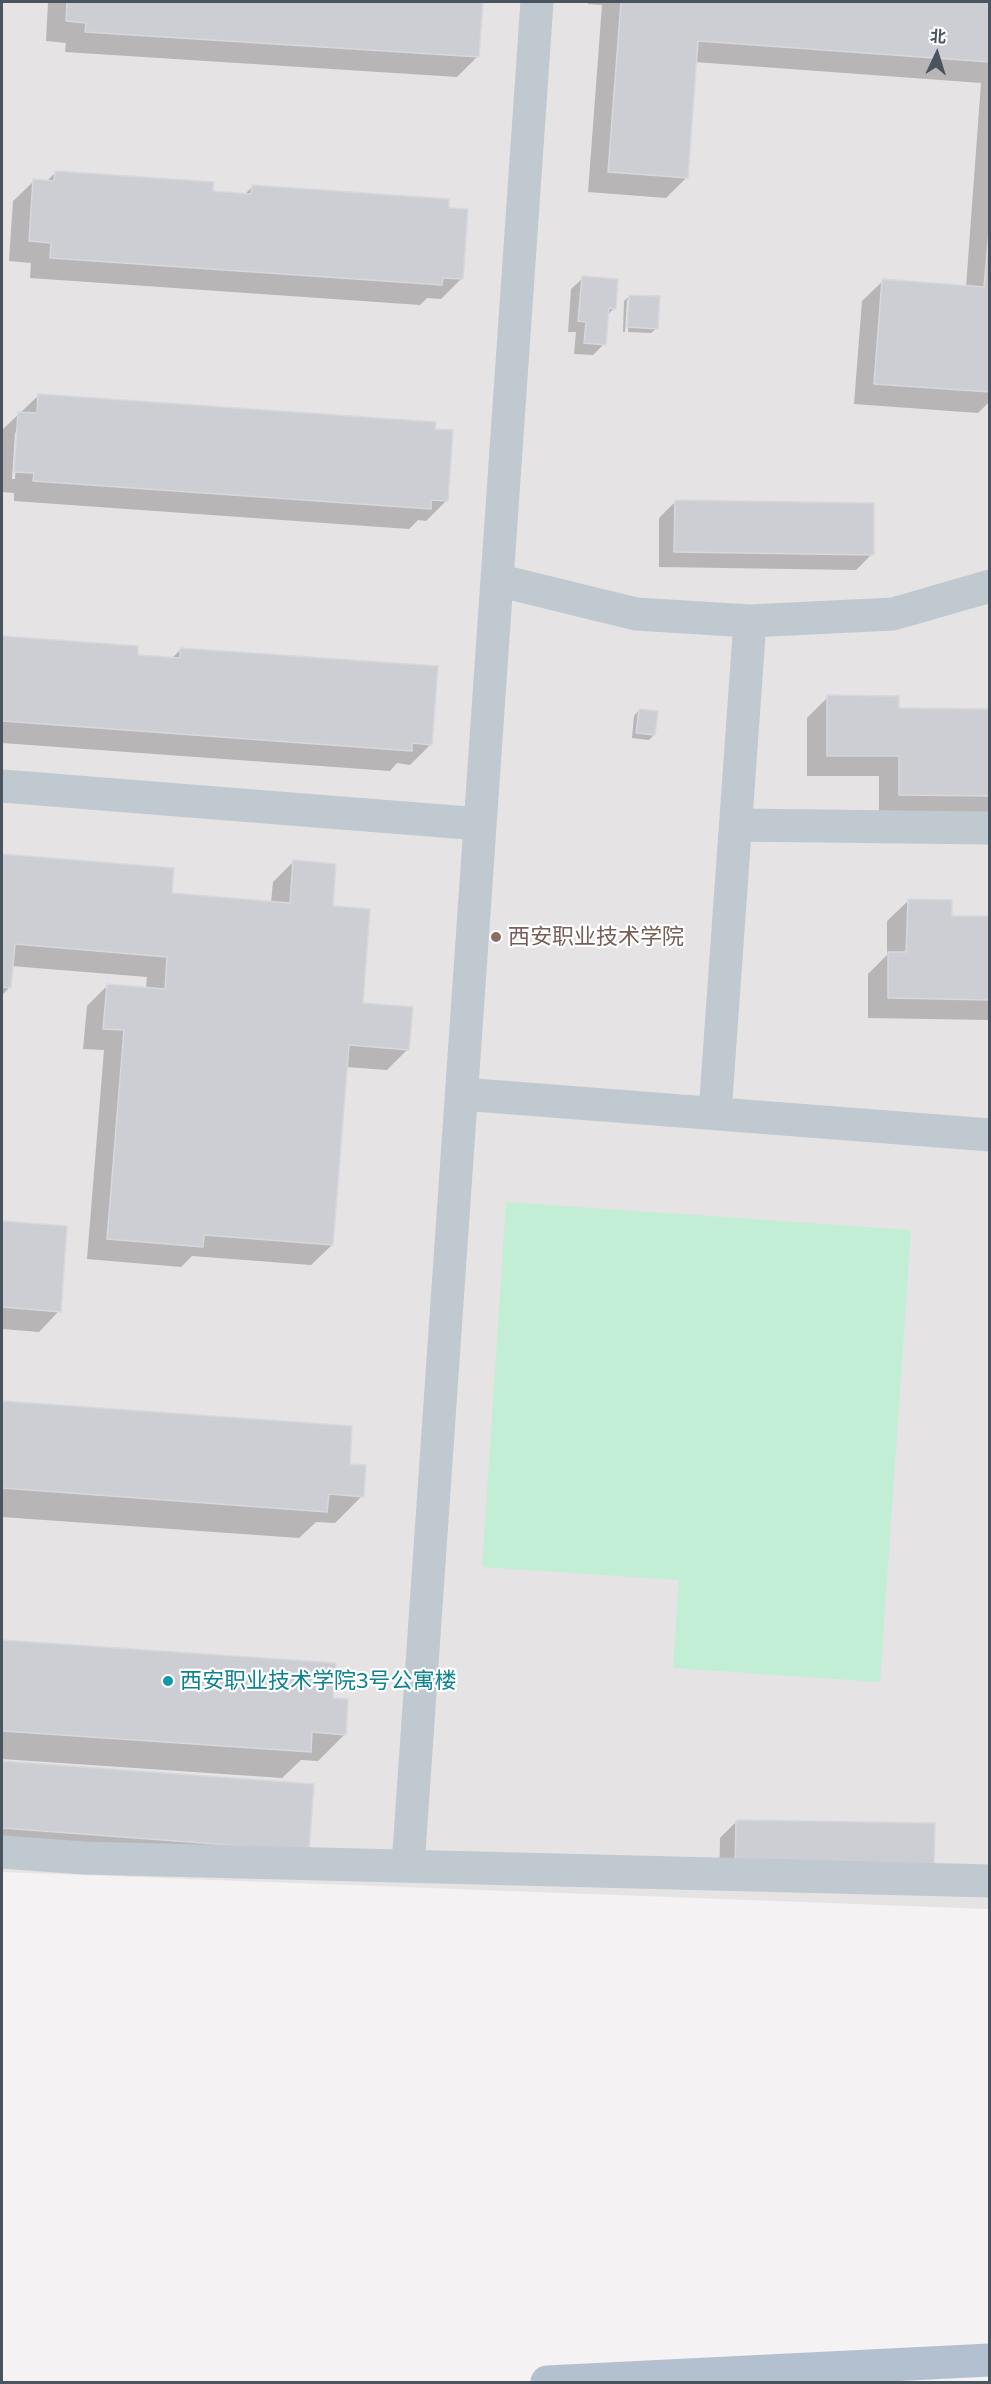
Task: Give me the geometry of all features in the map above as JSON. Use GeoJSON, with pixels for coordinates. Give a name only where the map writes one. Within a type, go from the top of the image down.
{"type":"FeatureCollection","features":[{"type":"Feature","properties":{"kind":"main road"},"geometry":{"type":"LineString","coordinates":[[547,2382],[990,2360]]}},
{"type":"Feature","properties":{"kind":"street"},"geometry":{"type":"LineString","coordinates":[[408,1866],[537,2]]}},
{"type":"Feature","properties":{"kind":"street"},"geometry":{"type":"LineString","coordinates":[[497,580],[636,614],[750,621],[893,614],[990,586]]}},
{"type":"Feature","properties":{"kind":"street"},"geometry":{"type":"LineString","coordinates":[[715,1113],[750,621]]}},
{"type":"Feature","properties":{"kind":"street"},"geometry":{"type":"LineString","coordinates":[[2,786],[480,824]]}},
{"type":"Feature","properties":{"kind":"street"},"geometry":{"type":"LineString","coordinates":[[736,825],[990,828]]}},
{"type":"Feature","properties":{"kind":"street"},"geometry":{"type":"LineString","coordinates":[[462,1094],[990,1135]]}},
{"type":"Feature","properties":{"kind":"street"},"geometry":{"type":"LineString","coordinates":[[2,1852],[85,1858],[990,1881]]}},
{"type":"Feature","properties":{"kind":"shaded area","name":"西安职业技术学院"},"geometry":{"type":"Polygon","coordinates":[[[2,2],[989,2],[989,1909],[2,1872],[2,2]]]}},
{"type":"Feature","properties":{"kind":"green space"},"geometry":{"type":"Polygon","coordinates":[[[506,1202],[911,1230],[880,1682],[673,1668],[679,1580],[482,1567],[506,1202]]]}},
{"type":"Feature","properties":{"kind":"building"},"geometry":{"type":"Polygon","coordinates":[[[67,2],[483,2],[479,57],[85,32],[86,23],[66,21],[67,2]]]}},
{"type":"Feature","properties":{"kind":"building"},"geometry":{"type":"Polygon","coordinates":[[[621,2],[990,2],[990,62],[698,41],[688,178],[608,172],[621,2]]]}},
{"type":"Feature","properties":{"kind":"building"},"geometry":{"type":"Polygon","coordinates":[[[55,171],[214,182],[213,191],[251,194],[252,185],[449,199],[449,208],[468,209],[463,279],[443,278],[442,285],[50,258],[51,243],[29,241],[33,179],[54,181],[55,171]]]}},
{"type":"Feature","properties":{"kind":"building"},"geometry":{"type":"Polygon","coordinates":[[[990,219],[990,392],[874,384],[882,279],[984,287],[990,219]]]}},
{"type":"Feature","properties":{"kind":"building"},"geometry":{"type":"Polygon","coordinates":[[[582,276],[618,279],[616,309],[609,308],[606,345],[584,343],[586,322],[578,321],[582,276]]]}},
{"type":"Feature","properties":{"kind":"building"},"geometry":{"type":"Polygon","coordinates":[[[629,295],[660,296],[658,329],[627,327],[629,295]]]}},
{"type":"Feature","properties":{"kind":"building"},"geometry":{"type":"Polygon","coordinates":[[[38,394],[436,422],[435,429],[453,430],[448,501],[431,500],[431,509],[33,481],[34,473],[14,472],[18,412],[37,413],[38,394]]]}},
{"type":"Feature","properties":{"kind":"building"},"geometry":{"type":"Polygon","coordinates":[[[675,500],[874,503],[874,555],[674,552],[675,500]]]}},
{"type":"Feature","properties":{"kind":"building"},"geometry":{"type":"Polygon","coordinates":[[[2,636],[138,646],[138,655],[180,658],[180,648],[438,666],[432,745],[412,743],[412,751],[2,721],[2,636]]]}},
{"type":"Feature","properties":{"kind":"building"},"geometry":{"type":"Polygon","coordinates":[[[827,695],[899,696],[899,708],[990,709],[990,796],[899,795],[899,756],[827,756],[827,695]]]}},
{"type":"Feature","properties":{"kind":"building"},"geometry":{"type":"Polygon","coordinates":[[[639,709],[658,711],[655,735],[636,733],[639,709]]]}},
{"type":"Feature","properties":{"kind":"building"},"geometry":{"type":"Polygon","coordinates":[[[2,854],[174,868],[172,893],[290,903],[293,860],[336,864],[333,906],[370,909],[363,1003],[413,1007],[409,1050],[349,1045],[333,1245],[204,1235],[203,1247],[107,1239],[124,1030],[103,1029],[107,984],[165,989],[167,957],[15,944],[11,988],[2,987],[2,854]]]}},
{"type":"Feature","properties":{"kind":"building"},"geometry":{"type":"Polygon","coordinates":[[[908,899],[952,900],[952,916],[990,916],[990,1000],[888,998],[888,952],[906,952],[908,899]]]}},
{"type":"Feature","properties":{"kind":"building"},"geometry":{"type":"Polygon","coordinates":[[[2,1221],[67,1226],[61,1312],[2,1307],[2,1221]]]}},
{"type":"Feature","properties":{"kind":"building"},"geometry":{"type":"Polygon","coordinates":[[[2,1401],[352,1426],[350,1464],[366,1465],[364,1497],[329,1494],[327,1512],[2,1488],[2,1401]]]}},
{"type":"Feature","properties":{"kind":"building","name":"西安职业技术学院3号公寓楼"},"geometry":{"type":"Polygon","coordinates":[[[2,1640],[336,1663],[333,1698],[348,1699],[346,1735],[312,1732],[311,1752],[2,1731],[2,1640]]]}},
{"type":"Feature","properties":{"kind":"building"},"geometry":{"type":"Polygon","coordinates":[[[2,1761],[314,1784],[309,1851],[2,1828],[2,1761]]]}},
{"type":"Feature","properties":{"kind":"building"},"geometry":{"type":"Polygon","coordinates":[[[736,1820],[935,1823],[934,1873],[735,1870],[736,1820]]]}},
{"type":"Feature","properties":{"kind":"place","name":"西安职业技术学院"},"geometry":{"type":"Point","coordinates":[496,937]}},
{"type":"Feature","properties":{"kind":"place","name":"西安职业技术学院3号公寓楼"},"geometry":{"type":"Point","coordinates":[168,1681]}}]}
